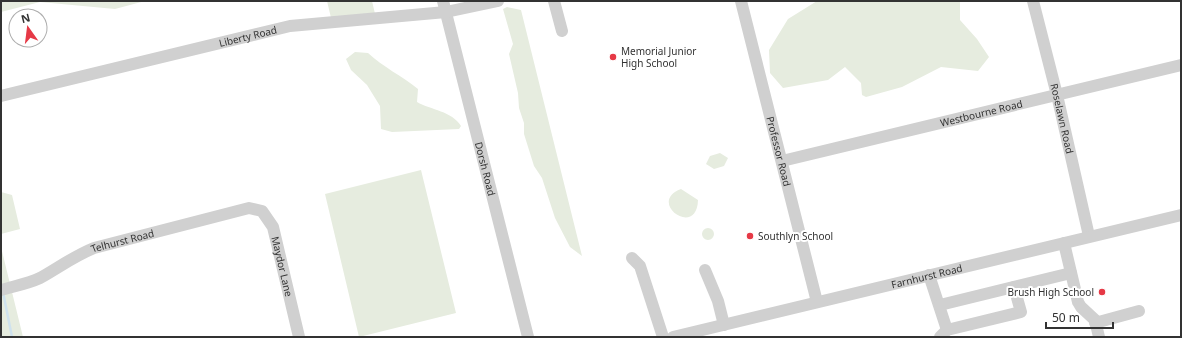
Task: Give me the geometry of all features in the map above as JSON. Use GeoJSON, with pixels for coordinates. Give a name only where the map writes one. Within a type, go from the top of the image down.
{"type":"FeatureCollection","features":[{"type":"Feature","properties":{"kind":"street","name":"Liberty Road"},"geometry":{"type":"LineString","coordinates":[[1,96],[290,26],[445,6],[498,1]]}},
{"type":"Feature","properties":{"kind":"street"},"geometry":{"type":"LineString","coordinates":[[554,1],[562,31]]}},
{"type":"Feature","properties":{"kind":"street","name":"Professor Road"},"geometry":{"type":"LineString","coordinates":[[741,1],[817,302]]}},
{"type":"Feature","properties":{"kind":"street","name":"Roselawn Road"},"geometry":{"type":"LineString","coordinates":[[1033,1],[1057,95],[1089,236]]}},
{"type":"Feature","properties":{"kind":"street","name":"Dorsh Road"},"geometry":{"type":"LineString","coordinates":[[445,6],[528,337]]}},
{"type":"Feature","properties":{"kind":"street","name":"Westbourne Road"},"geometry":{"type":"LineString","coordinates":[[782,161],[1181,65]]}},
{"type":"Feature","properties":{"kind":"street","name":"Telhurst Road"},"geometry":{"type":"LineString","coordinates":[[1,290],[40,278],[77,255],[94,248],[249,208]]}},
{"type":"Feature","properties":{"kind":"street","name":"Maydor Lane"},"geometry":{"type":"LineString","coordinates":[[249,208],[262,211],[272,227],[299,337]]}},
{"type":"Feature","properties":{"kind":"street","name":"Farnhurst Road"},"geometry":{"type":"LineString","coordinates":[[672,337],[1089,236],[1180,217]]}},
{"type":"Feature","properties":{"kind":"street"},"geometry":{"type":"LineString","coordinates":[[1064,243],[1081,307],[1095,320],[1099,337]]}},
{"type":"Feature","properties":{"kind":"street"},"geometry":{"type":"LineString","coordinates":[[632,258],[640,266],[663,337]]}},
{"type":"Feature","properties":{"kind":"street"},"geometry":{"type":"LineString","coordinates":[[705,270],[718,301],[724,325]]}},
{"type":"Feature","properties":{"kind":"street"},"geometry":{"type":"LineString","coordinates":[[940,305],[1071,273]]}},
{"type":"Feature","properties":{"kind":"street"},"geometry":{"type":"LineString","coordinates":[[928,275],[934,296],[940,305],[944,334],[1021,312],[1014,287]]}},
{"type":"Feature","properties":{"kind":"street"},"geometry":{"type":"LineString","coordinates":[[1095,323],[1139,311]]}},
{"type":"Feature","properties":{"kind":"shaded area"},"geometry":{"type":"Polygon","coordinates":[[[1,1],[145,1],[115,9],[40,2],[17,8],[8,8],[8,10],[1,12],[1,1]]]}},
{"type":"Feature","properties":{"kind":"shaded area"},"geometry":{"type":"Polygon","coordinates":[[[327,1],[372,1],[376,18],[332,22],[327,1]]]}},
{"type":"Feature","properties":{"kind":"shaded area"},"geometry":{"type":"Polygon","coordinates":[[[817,1],[960,1],[960,20],[977,39],[989,57],[978,71],[941,67],[902,87],[866,97],[862,95],[861,83],[845,67],[828,80],[783,88],[770,73],[769,50],[788,19],[817,1]]]}},
{"type":"Feature","properties":{"kind":"shaded area"},"geometry":{"type":"Polygon","coordinates":[[[507,7],[521,10],[582,256],[570,247],[555,218],[542,178],[534,166],[524,134],[524,123],[519,108],[518,93],[509,54],[513,44],[503,9],[507,7]]]}},
{"type":"Feature","properties":{"kind":"shaded area"},"geometry":{"type":"Polygon","coordinates":[[[355,52],[368,53],[380,63],[412,84],[418,89],[417,102],[452,117],[461,126],[459,129],[392,132],[381,129],[380,106],[367,85],[351,70],[346,59],[355,52]]]}},
{"type":"Feature","properties":{"kind":"shaded area"},"geometry":{"type":"Polygon","coordinates":[[[720,153],[728,158],[724,166],[714,169],[706,164],[710,156],[720,153]]]}},
{"type":"Feature","properties":{"kind":"shaded area"},"geometry":{"type":"Polygon","coordinates":[[[421,170],[456,313],[359,337],[325,194],[421,170]]]}},
{"type":"Feature","properties":{"kind":"shaded area"},"geometry":{"type":"Polygon","coordinates":[[[681,189],[698,200],[696,211],[690,217],[683,217],[676,214],[671,208],[669,202],[672,195],[681,189]]]}},
{"type":"Feature","properties":{"kind":"shaded area"},"geometry":{"type":"Polygon","coordinates":[[[1,192],[12,195],[20,229],[1,234],[1,192]]]}},
{"type":"Feature","properties":{"kind":"shaded area"},"geometry":{"type":"Polygon","coordinates":[[[706,228],[710,228],[714,234],[710,240],[706,240],[702,236],[702,232],[706,228]]]}},
{"type":"Feature","properties":{"kind":"shaded area"},"geometry":{"type":"Polygon","coordinates":[[[1,247],[23,337],[1,337],[1,247]]]}},
{"type":"Feature","properties":{"kind":"waterway"},"geometry":{"type":"LineString","coordinates":[[3,292],[12,337]]}},
{"type":"Feature","properties":{"kind":"place","name":"Memorial Junior High School"},"geometry":{"type":"Point","coordinates":[613,57]}},
{"type":"Feature","properties":{"kind":"place","name":"Southlyn School"},"geometry":{"type":"Point","coordinates":[750,236]}},
{"type":"Feature","properties":{"kind":"place","name":"Brush High School"},"geometry":{"type":"Point","coordinates":[1102,292]}}]}
